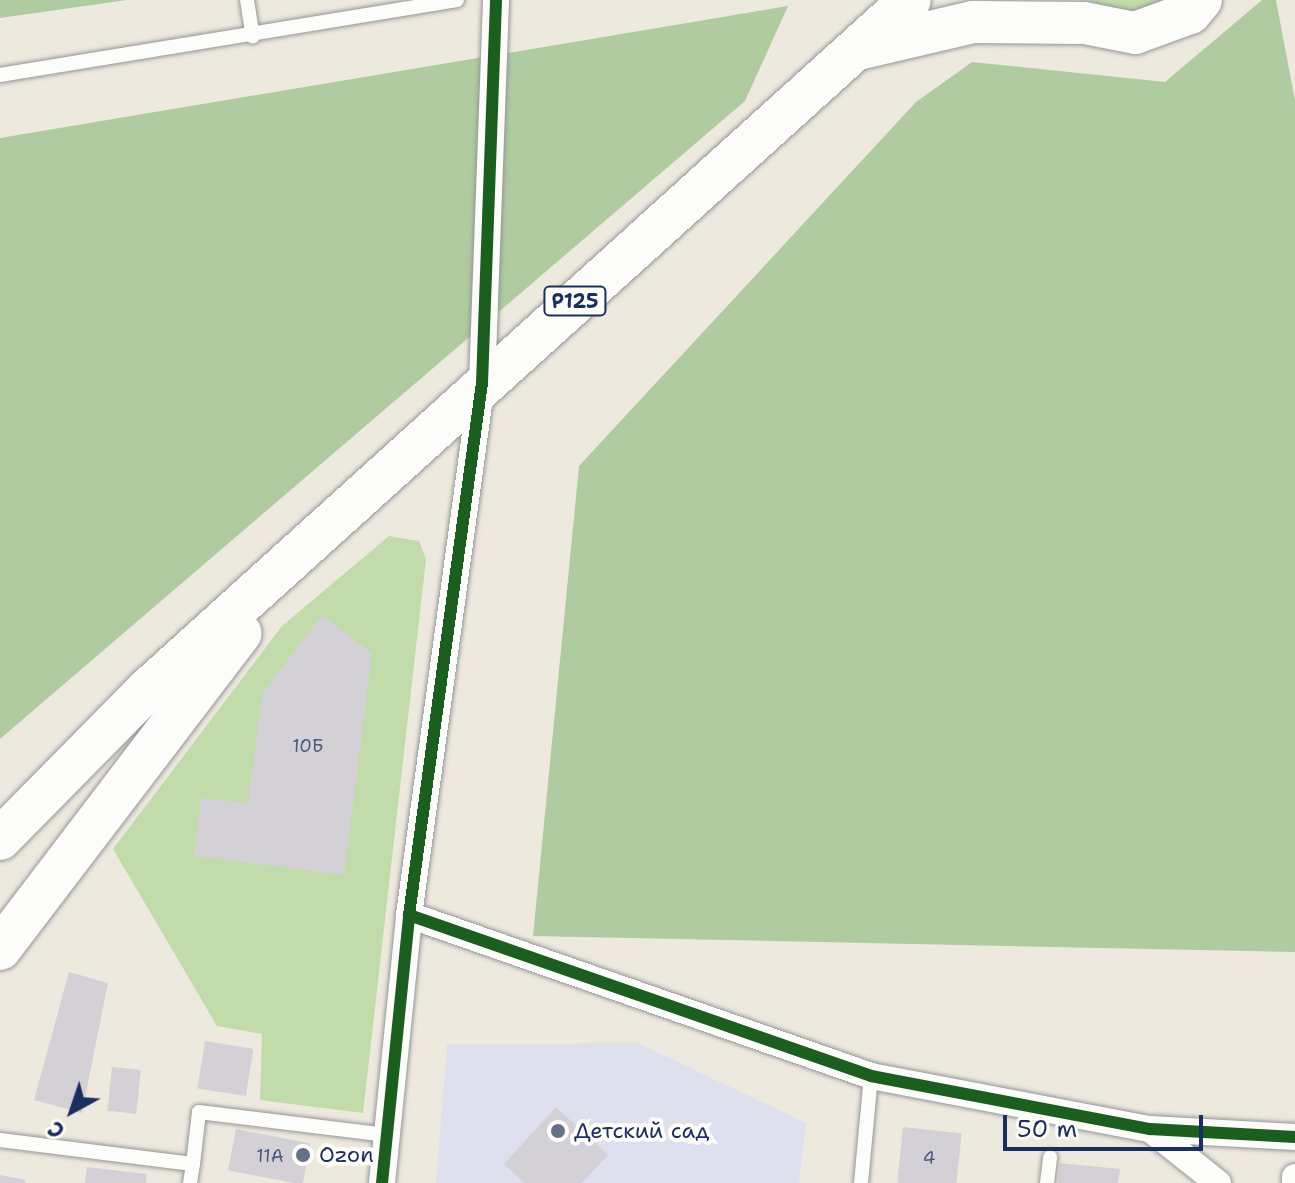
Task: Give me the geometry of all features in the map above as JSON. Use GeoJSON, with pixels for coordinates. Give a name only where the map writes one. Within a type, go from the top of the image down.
{"type":"FeatureCollection","features":[{"type":"Feature","properties":{"kind":"main road","name":"Р125"},"geometry":{"type":"LineString","coordinates":[[0,839],[148,689],[295,563],[482,383],[862,48],[910,0]]}},
{"type":"Feature","properties":{"kind":"main road","name":"Р125"},"geometry":{"type":"LineString","coordinates":[[862,48],[973,22],[1071,12],[1135,33],[1190,13],[1201,0]]}},
{"type":"Feature","properties":{"kind":"main road","name":"Р125"},"geometry":{"type":"LineString","coordinates":[[0,949],[295,563]]}},
{"type":"Feature","properties":{"kind":"street"},"geometry":{"type":"LineString","coordinates":[[382,1183],[409,915],[482,383],[496,0]]}},
{"type":"Feature","properties":{"kind":"street"},"geometry":{"type":"LineString","coordinates":[[409,915],[871,1076],[1150,1129],[1295,1137]]}},
{"type":"Feature","properties":{"kind":"street"},"geometry":{"type":"LineString","coordinates":[[1150,1129],[1218,1183]]}},
{"type":"Feature","properties":{"kind":"lane"},"geometry":{"type":"LineString","coordinates":[[247,0],[253,37]]}},
{"type":"Feature","properties":{"kind":"lane"},"geometry":{"type":"LineString","coordinates":[[0,75],[253,37],[457,0]]}},
{"type":"Feature","properties":{"kind":"lane"},"geometry":{"type":"LineString","coordinates":[[861,1183],[871,1076]]}},
{"type":"Feature","properties":{"kind":"lane"},"geometry":{"type":"LineString","coordinates":[[190,1183],[199,1112],[387,1135]]}},
{"type":"Feature","properties":{"kind":"lane"},"geometry":{"type":"LineString","coordinates":[[0,1140],[193,1164]]}},
{"type":"Feature","properties":{"kind":"lane"},"geometry":{"type":"LineString","coordinates":[[1047,1183],[1050,1157]]}},
{"type":"Feature","properties":{"kind":"shaded area"},"geometry":{"type":"Polygon","coordinates":[[[638,1043],[806,1123],[799,1183],[436,1183],[447,1044],[638,1043]]]}},
{"type":"Feature","properties":{"kind":"green space"},"geometry":{"type":"Polygon","coordinates":[[[0,0],[127,0],[0,18],[0,0]]]}},
{"type":"Feature","properties":{"kind":"green space"},"geometry":{"type":"Polygon","coordinates":[[[1086,0],[1174,0],[1134,14],[1086,0]]]}},
{"type":"Feature","properties":{"kind":"green space"},"geometry":{"type":"Polygon","coordinates":[[[1262,0],[1276,0],[1295,101],[1295,952],[533,936],[579,466],[916,102],[972,62],[1165,82],[1262,0]]]}},
{"type":"Feature","properties":{"kind":"green space"},"geometry":{"type":"Polygon","coordinates":[[[788,6],[745,101],[0,739],[0,138],[788,6]]]}},
{"type":"Feature","properties":{"kind":"green space"},"geometry":{"type":"Polygon","coordinates":[[[389,536],[419,541],[426,559],[363,1113],[260,1100],[262,1034],[217,1026],[113,849],[282,626],[389,536]]]}},
{"type":"Feature","properties":{"kind":"building"},"geometry":{"type":"Polygon","coordinates":[[[322,615],[372,653],[344,875],[194,856],[201,798],[248,803],[262,694],[322,615]]]}},
{"type":"Feature","properties":{"kind":"building"},"geometry":{"type":"Polygon","coordinates":[[[69,972],[108,983],[82,1113],[34,1100],[69,972]]]}},
{"type":"Feature","properties":{"kind":"building"},"geometry":{"type":"Polygon","coordinates":[[[205,1041],[253,1049],[246,1096],[197,1088],[205,1041]]]}},
{"type":"Feature","properties":{"kind":"building"},"geometry":{"type":"Polygon","coordinates":[[[112,1067],[141,1070],[136,1114],[107,1111],[112,1067]]]}},
{"type":"Feature","properties":{"kind":"building","name":"Детский сад"},"geometry":{"type":"Polygon","coordinates":[[[556,1107],[608,1155],[582,1183],[524,1183],[504,1164],[556,1107]]]}},
{"type":"Feature","properties":{"kind":"building"},"geometry":{"type":"Polygon","coordinates":[[[903,1127],[962,1133],[956,1183],[897,1183],[903,1127]]]}},
{"type":"Feature","properties":{"kind":"building"},"geometry":{"type":"Polygon","coordinates":[[[236,1129],[311,1144],[303,1183],[228,1170],[236,1129]]]}},
{"type":"Feature","properties":{"kind":"building"},"geometry":{"type":"Polygon","coordinates":[[[1060,1163],[1120,1169],[1118,1183],[1058,1183],[1060,1163]]]}},
{"type":"Feature","properties":{"kind":"building"},"geometry":{"type":"Polygon","coordinates":[[[87,1167],[147,1174],[146,1183],[85,1183],[87,1167]]]}},
{"type":"Feature","properties":{"kind":"building"},"geometry":{"type":"Polygon","coordinates":[[[0,1175],[26,1180],[25,1183],[0,1183],[0,1175]]]}},
{"type":"Feature","properties":{"kind":"cycle path"},"geometry":{"type":"LineString","coordinates":[[382,1183],[409,915],[482,383],[496,0]]}},
{"type":"Feature","properties":{"kind":"cycle path"},"geometry":{"type":"LineString","coordinates":[[409,915],[871,1076],[1150,1129],[1295,1137]]}},
{"type":"Feature","properties":{"kind":"place","name":"Детский сад"},"geometry":{"type":"Point","coordinates":[558,1131]}},
{"type":"Feature","properties":{"kind":"place","name":"Ozon"},"geometry":{"type":"Point","coordinates":[303,1155]}}]}
